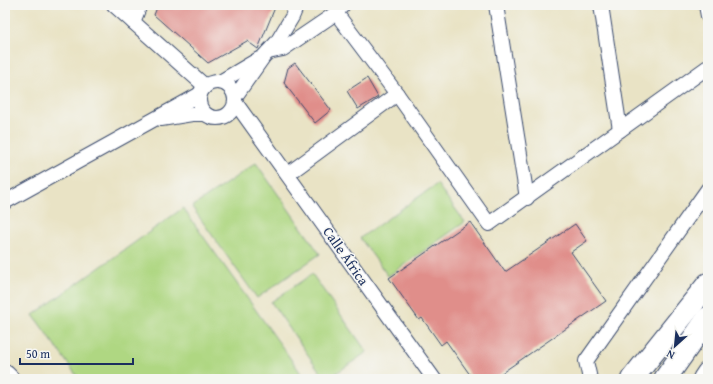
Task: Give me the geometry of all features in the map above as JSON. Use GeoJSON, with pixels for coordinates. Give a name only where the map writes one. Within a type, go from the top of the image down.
{"type":"FeatureCollection","features":[{"type":"Feature","properties":{"kind":"highway"},"geometry":{"type":"LineString","coordinates":[[632,379],[708,284]]}},
{"type":"Feature","properties":{"kind":"highway"},"geometry":{"type":"LineString","coordinates":[[665,379],[708,318]]}},
{"type":"Feature","properties":{"kind":"highway"},"geometry":{"type":"LineString","coordinates":[[704,379],[708,373]]}},
{"type":"Feature","properties":{"kind":"main road"},"geometry":{"type":"LineString","coordinates":[[5,375],[9,379]]}},
{"type":"Feature","properties":{"kind":"street"},"geometry":{"type":"LineString","coordinates":[[114,5],[202,90]]}},
{"type":"Feature","properties":{"kind":"street"},"geometry":{"type":"LineString","coordinates":[[133,22],[140,5]]}},
{"type":"Feature","properties":{"kind":"street"},"geometry":{"type":"LineString","coordinates":[[151,121],[192,114],[205,114],[216,118],[226,116],[231,112],[235,99],[266,54],[285,30],[297,5]]}},
{"type":"Feature","properties":{"kind":"street"},"geometry":{"type":"LineString","coordinates":[[496,5],[527,198]]}},
{"type":"Feature","properties":{"kind":"street"},"geometry":{"type":"LineString","coordinates":[[601,5],[620,130]]}},
{"type":"Feature","properties":{"kind":"street"},"geometry":{"type":"LineString","coordinates":[[706,5],[708,16]]}},
{"type":"Feature","properties":{"kind":"street"},"geometry":{"type":"LineString","coordinates":[[5,202],[151,121],[202,90],[210,83],[220,82],[266,54],[283,49],[340,9],[397,94],[489,224],[708,67]]}},
{"type":"Feature","properties":{"kind":"street"},"geometry":{"type":"LineString","coordinates":[[220,82],[230,87],[235,99]]}},
{"type":"Feature","properties":{"kind":"street"},"geometry":{"type":"LineString","coordinates":[[202,90],[200,105],[205,114]]}},
{"type":"Feature","properties":{"kind":"street"},"geometry":{"type":"LineString","coordinates":[[288,174],[397,94]]}},
{"type":"Feature","properties":{"kind":"street","name":"Calle África"},"geometry":{"type":"LineString","coordinates":[[235,99],[258,134],[434,379]]}},
{"type":"Feature","properties":{"kind":"street","name":"Calle África"},"geometry":{"type":"LineString","coordinates":[[226,116],[243,122],[258,134]]}},
{"type":"Feature","properties":{"kind":"street"},"geometry":{"type":"LineString","coordinates":[[590,379],[586,361],[708,189]]}},
{"type":"Feature","properties":{"kind":"green space"},"geometry":{"type":"Polygon","coordinates":[[[256,163],[320,254],[257,298],[192,207],[256,163]]]}},
{"type":"Feature","properties":{"kind":"green space"},"geometry":{"type":"Polygon","coordinates":[[[437,184],[465,222],[388,276],[360,238],[437,184]]]}},
{"type":"Feature","properties":{"kind":"green space"},"geometry":{"type":"Polygon","coordinates":[[[183,208],[305,379],[79,379],[33,315],[183,208]]]}},
{"type":"Feature","properties":{"kind":"green space"},"geometry":{"type":"Polygon","coordinates":[[[312,274],[367,352],[328,379],[325,379],[271,302],[312,274]]]}},
{"type":"Feature","properties":{"kind":"building"},"geometry":{"type":"Polygon","coordinates":[[[158,5],[276,5],[258,49],[247,41],[208,63],[154,15],[158,5]]]}},
{"type":"Feature","properties":{"kind":"building"},"geometry":{"type":"Polygon","coordinates":[[[295,63],[331,110],[315,123],[284,83],[288,68],[295,63]]]}},
{"type":"Feature","properties":{"kind":"building"},"geometry":{"type":"Polygon","coordinates":[[[367,78],[378,97],[358,109],[347,91],[367,78]]]}},
{"type":"Feature","properties":{"kind":"building"},"geometry":{"type":"Polygon","coordinates":[[[470,222],[505,272],[575,224],[587,241],[571,252],[606,301],[493,379],[473,379],[446,341],[441,345],[422,318],[419,320],[389,278],[470,222]]]}}]}
